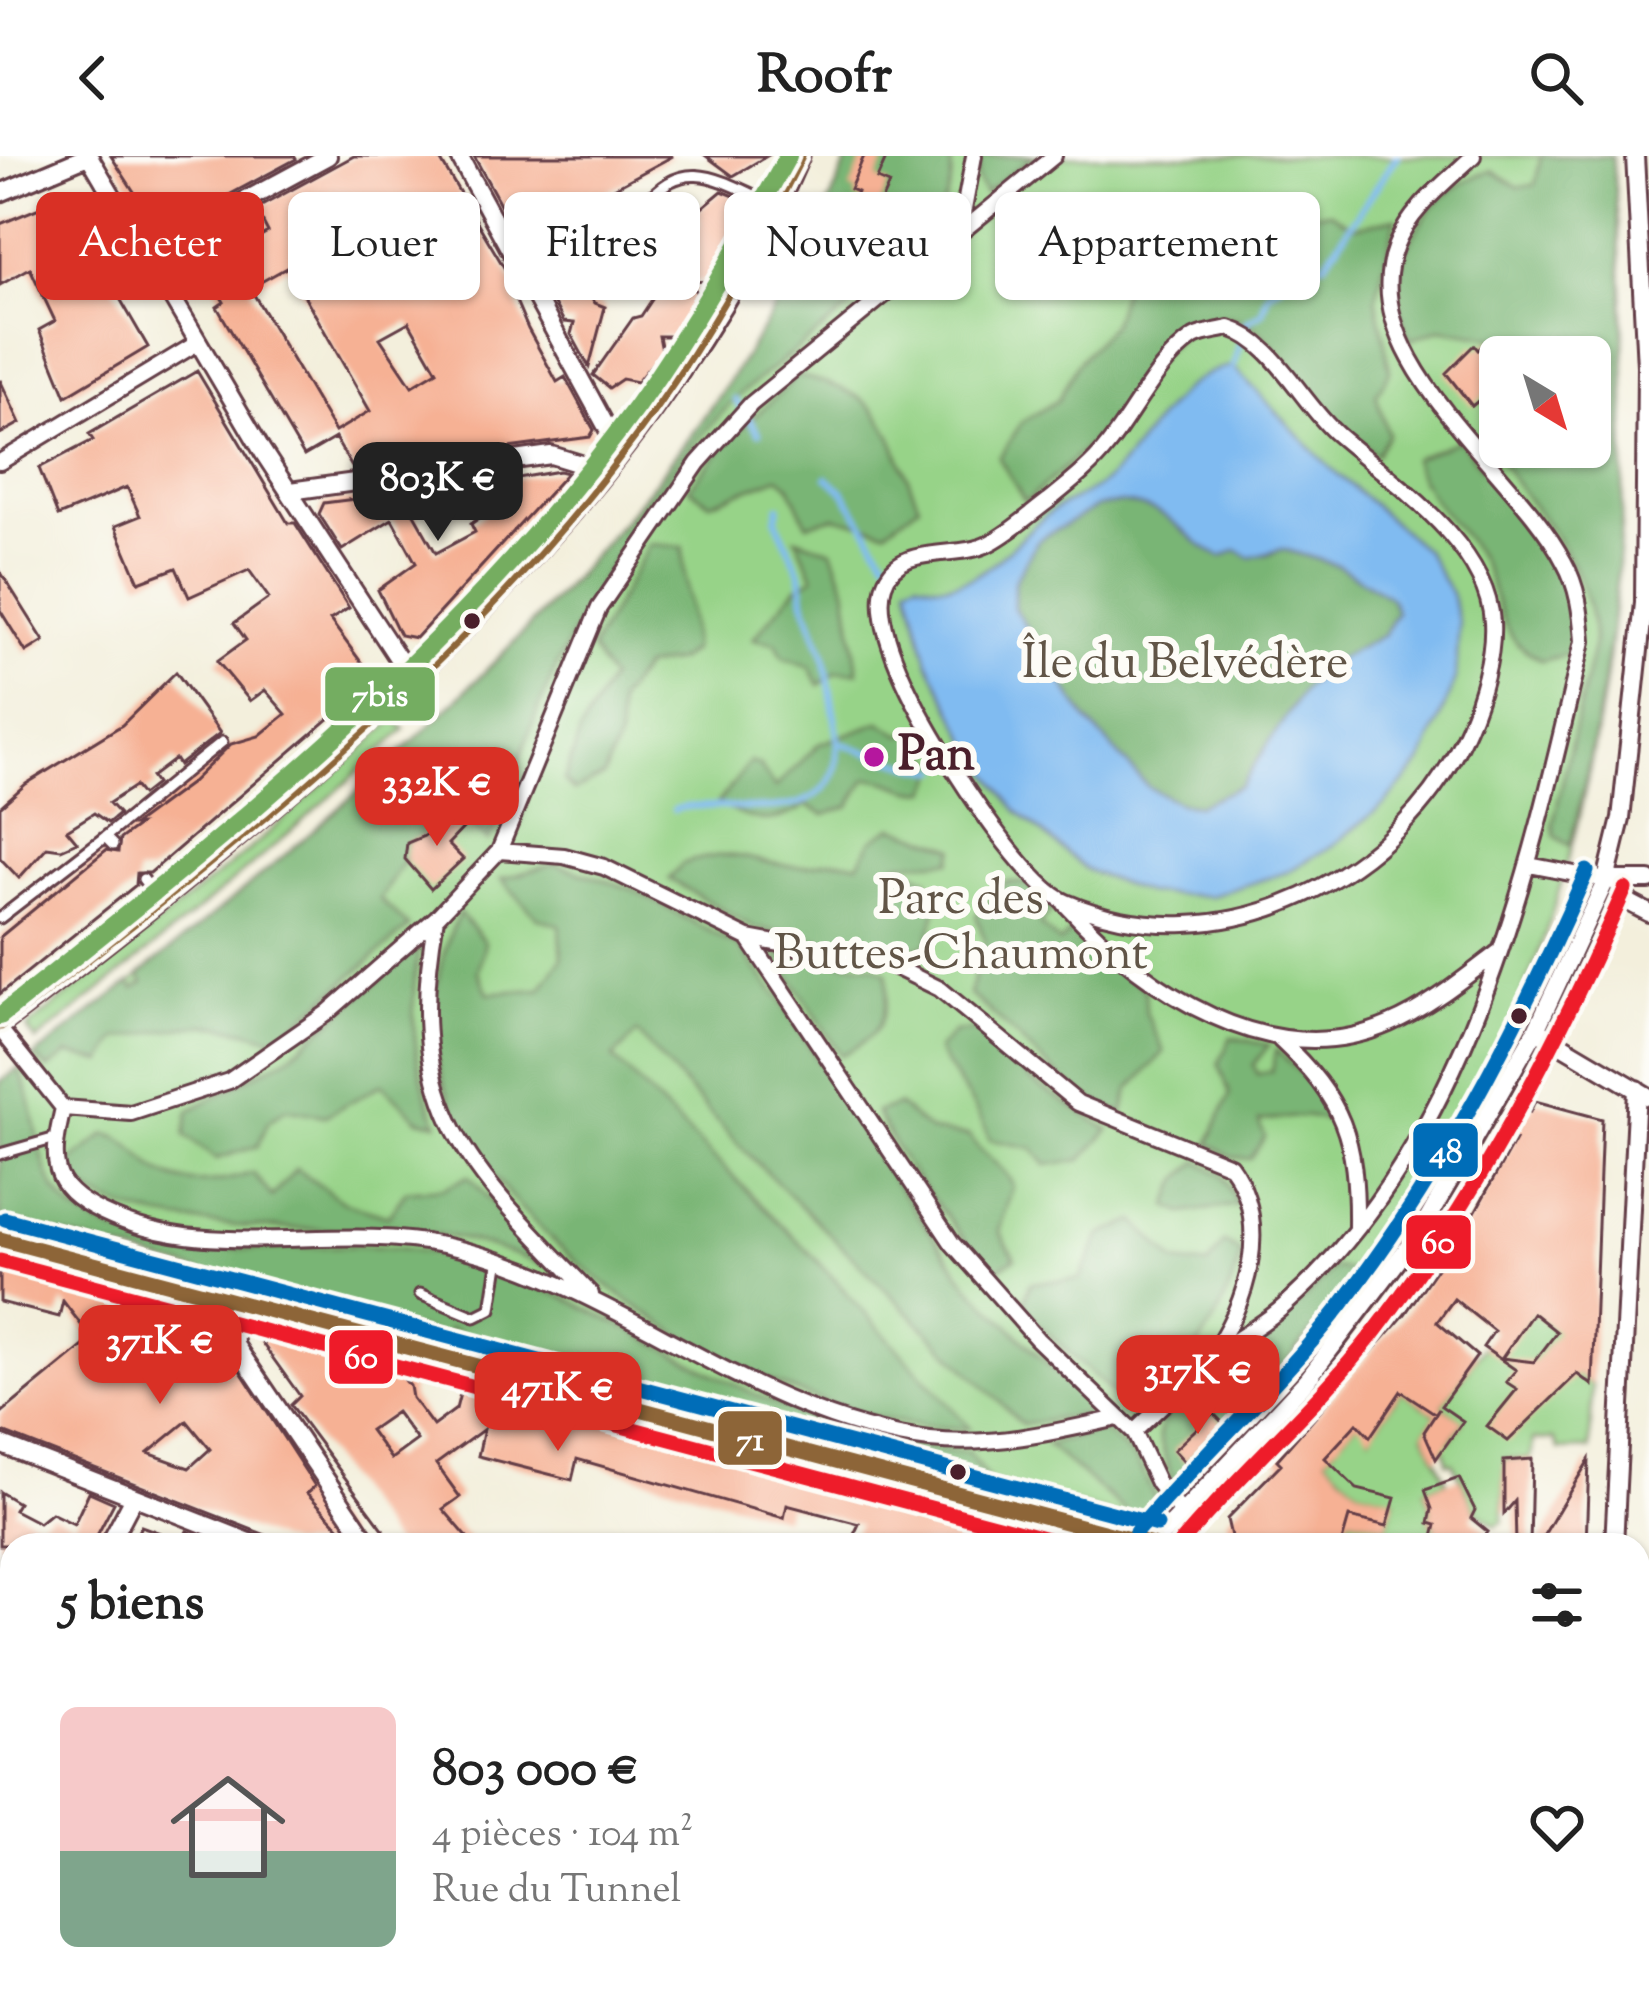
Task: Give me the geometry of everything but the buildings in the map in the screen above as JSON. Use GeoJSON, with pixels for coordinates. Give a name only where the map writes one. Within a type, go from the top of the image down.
{"type":"FeatureCollection","features":[{"type":"Feature","properties":{"kind":"street"},"geometry":{"type":"LineString","coordinates":[[0,193],[88,156],[109,192]]}},
{"type":"Feature","properties":{"kind":"street"},"geometry":{"type":"LineString","coordinates":[[253,192],[305,162],[328,156]]}},
{"type":"Feature","properties":{"kind":"street"},"geometry":{"type":"LineString","coordinates":[[459,156],[618,448]]}},
{"type":"Feature","properties":{"kind":"street"},"geometry":{"type":"LineString","coordinates":[[782,192],[797,156]]}},
{"type":"Feature","properties":{"kind":"street"},"geometry":{"type":"LineString","coordinates":[[967,192],[974,156]]}},
{"type":"Feature","properties":{"kind":"street"},"geometry":{"type":"LineString","coordinates":[[971,222],[1054,156]]}},
{"type":"Feature","properties":{"kind":"street"},"geometry":{"type":"LineString","coordinates":[[1134,1432],[1208,1358],[1282,1308],[1356,1226],[1422,1125],[1497,953],[1529,865],[1583,641],[1581,606],[1564,560],[1397,341],[1387,290],[1396,242],[1415,213],[1473,156]]}},
{"type":"Feature","properties":{"kind":"street"},"geometry":{"type":"LineString","coordinates":[[1162,1533],[1307,1380],[1366,1306],[1461,1168],[1611,881],[1646,623],[1648,507],[1635,156]]}},
{"type":"Feature","properties":{"kind":"street"},"geometry":{"type":"LineString","coordinates":[[724,296],[600,470],[411,678],[159,900],[0,1026],[63,1108],[130,1113],[229,1081],[327,1013],[436,918],[499,851],[599,608],[665,506],[751,404],[876,300]]}},
{"type":"Feature","properties":{"kind":"street"},"geometry":{"type":"LineString","coordinates":[[174,300],[411,678]]}},
{"type":"Feature","properties":{"kind":"street"},"geometry":{"type":"LineString","coordinates":[[1063,902],[1180,926],[1241,920],[1291,901],[1346,871],[1408,825],[1448,775],[1480,702],[1492,620],[1465,554],[1416,498],[1335,433],[1250,335],[1229,328],[1196,335],[1169,361],[1105,449],[1019,523],[987,545],[908,559],[885,580],[881,597],[918,711],[971,797],[1063,902],[1112,950],[1171,993],[1236,1026],[1280,1040],[1338,1038],[1387,1025],[1497,953]]}},
{"type":"Feature","properties":{"kind":"street"},"geometry":{"type":"LineString","coordinates":[[0,462],[200,342]]}},
{"type":"Feature","properties":{"kind":"street"},"geometry":{"type":"LineString","coordinates":[[290,491],[551,454],[600,470]]}},
{"type":"Feature","properties":{"kind":"street"},"geometry":{"type":"LineString","coordinates":[[499,851],[564,856],[604,867],[748,938],[889,964],[940,989],[1078,1103],[1230,1165],[1245,1186],[1253,1245],[1238,1305],[1208,1358]]}},
{"type":"Feature","properties":{"kind":"street"},"geometry":{"type":"LineString","coordinates":[[1529,865],[1611,881],[1649,880]]}},
{"type":"Feature","properties":{"kind":"street"},"geometry":{"type":"LineString","coordinates":[[1611,881],[1630,903],[1649,913]]}},
{"type":"Feature","properties":{"kind":"street"},"geometry":{"type":"LineString","coordinates":[[436,918],[429,958],[427,1059],[437,1096],[453,1131],[513,1213],[595,1298]]}},
{"type":"Feature","properties":{"kind":"street"},"geometry":{"type":"LineString","coordinates":[[748,938],[952,1243],[1036,1339],[1134,1432],[1158,1484],[1180,1510]]}},
{"type":"Feature","properties":{"kind":"street"},"geometry":{"type":"LineString","coordinates":[[1536,1030],[1643,1093],[1615,1533]]}},
{"type":"Feature","properties":{"kind":"street"},"geometry":{"type":"LineString","coordinates":[[1280,1040],[1316,1073],[1342,1116],[1355,1160],[1356,1226]]}},
{"type":"Feature","properties":{"kind":"street"},"geometry":{"type":"LineString","coordinates":[[63,1108],[52,1155],[65,1186],[105,1214],[213,1240],[395,1238],[447,1246],[595,1298],[729,1371],[899,1435],[956,1442],[1063,1430],[1118,1418]]}},
{"type":"Feature","properties":{"kind":"street"},"geometry":{"type":"LineString","coordinates":[[0,1239],[1107,1533]]}},
{"type":"Feature","properties":{"kind":"street"},"geometry":{"type":"LineString","coordinates":[[233,1301],[235,1346],[362,1533]]}},
{"type":"Feature","properties":{"kind":"street"},"geometry":{"type":"LineString","coordinates":[[0,1444],[225,1533]]}},
{"type":"Feature","properties":{"kind":"street"},"geometry":{"type":"LineString","coordinates":[[115,1533],[133,1499]]}},
{"type":"Feature","properties":{"kind":"lane"},"geometry":{"type":"LineString","coordinates":[[651,192],[663,172],[692,164],[749,192]]}},
{"type":"Feature","properties":{"kind":"lane"},"geometry":{"type":"LineString","coordinates":[[0,918],[109,841],[222,742]]}},
{"type":"Feature","properties":{"kind":"lane"},"geometry":{"type":"LineString","coordinates":[[143,880],[159,900]]}},
{"type":"Feature","properties":{"kind":"lane"},"geometry":{"type":"LineString","coordinates":[[0,1154],[56,1138]]}},
{"type":"Feature","properties":{"kind":"lane"},"geometry":{"type":"LineString","coordinates":[[419,1294],[475,1317],[491,1309],[498,1264]]}},
{"type":"Feature","properties":{"kind":"green space","name":"Parc des Buttes-Chaumont"},"geometry":{"type":"Polygon","coordinates":[[[849,156],[1612,156],[1622,295],[1624,436],[1617,578],[1599,718],[1569,856],[1525,989],[1466,1116],[1390,1236],[1299,1346],[1137,1521],[0,1218],[0,1082],[241,894],[365,786],[486,670],[599,548],[701,421],[779,300],[971,300],[971,192],[832,192],[849,156]]]}},
{"type":"Feature","properties":{"kind":"green space"},"geometry":{"type":"Polygon","coordinates":[[[849,156],[949,156],[948,192],[832,192],[849,156]]]}},
{"type":"Feature","properties":{"kind":"green space"},"geometry":{"type":"Polygon","coordinates":[[[981,156],[1034,156],[985,194],[977,178],[981,156]]]}},
{"type":"Feature","properties":{"kind":"green space"},"geometry":{"type":"Polygon","coordinates":[[[1541,156],[1612,156],[1624,334],[1622,503],[1605,671],[1570,846],[1555,836],[1553,824],[1594,643],[1589,610],[1568,555],[1506,468],[1611,468],[1611,336],[1486,336],[1441,329],[1410,340],[1399,287],[1412,237],[1445,195],[1492,171],[1518,187],[1535,185],[1541,156]]]}},
{"type":"Feature","properties":{"kind":"green space"},"geometry":{"type":"Polygon","coordinates":[[[1331,212],[1353,227],[1396,218],[1376,297],[1390,372],[1376,395],[1388,434],[1376,455],[1315,397],[1260,331],[1231,318],[1209,320],[1168,347],[1107,426],[1025,502],[999,458],[1022,422],[1058,400],[1077,364],[1113,322],[1119,300],[1320,300],[1320,213],[1331,212]]]}},
{"type":"Feature","properties":{"kind":"green space"},"geometry":{"type":"Polygon","coordinates":[[[779,300],[859,300],[742,393],[654,497],[601,582],[557,666],[488,841],[453,807],[424,836],[407,843],[409,852],[380,899],[409,927],[277,1040],[231,1028],[180,1027],[117,1039],[103,1062],[68,1054],[48,1069],[35,1056],[129,983],[134,989],[144,982],[139,975],[346,802],[448,708],[547,608],[639,503],[722,392],[779,300]]]}},
{"type":"Feature","properties":{"kind":"green space"},"geometry":{"type":"Polygon","coordinates":[[[798,376],[852,393],[869,405],[891,435],[919,505],[886,530],[835,517],[807,524],[789,485],[779,477],[710,503],[689,488],[731,438],[798,376]]]}},
{"type":"Feature","properties":{"kind":"green space"},"geometry":{"type":"Polygon","coordinates":[[[1460,440],[1556,567],[1570,604],[1571,653],[1541,661],[1518,644],[1505,625],[1480,559],[1434,499],[1413,459],[1460,440]]]}},
{"type":"Feature","properties":{"kind":"green space","name":"Île du Belvédère"},"geometry":{"type":"Polygon","coordinates":[[[1122,503],[1163,510],[1184,532],[1237,549],[1268,555],[1282,549],[1337,565],[1391,598],[1396,612],[1384,635],[1338,659],[1304,689],[1241,786],[1198,805],[1179,803],[1148,787],[1086,719],[1014,608],[1014,581],[1038,540],[1097,507],[1122,503]]]}},
{"type":"Feature","properties":{"kind":"green space"},"geometry":{"type":"Polygon","coordinates":[[[796,538],[832,550],[846,588],[858,672],[837,672],[819,685],[810,667],[783,657],[776,643],[753,639],[796,588],[814,577],[796,538]]]}},
{"type":"Feature","properties":{"kind":"green space"},"geometry":{"type":"Polygon","coordinates":[[[650,544],[683,547],[692,650],[678,661],[644,667],[618,701],[619,737],[604,776],[574,791],[564,781],[581,730],[610,679],[591,649],[650,544]]]}},
{"type":"Feature","properties":{"kind":"green space"},"geometry":{"type":"Polygon","coordinates":[[[395,719],[405,729],[360,770],[224,889],[36,1041],[27,1028],[256,844],[395,719]]]}},
{"type":"Feature","properties":{"kind":"green space"},"geometry":{"type":"Polygon","coordinates":[[[880,722],[901,735],[917,731],[939,769],[928,791],[866,779],[850,806],[824,815],[807,805],[783,817],[762,820],[718,803],[750,762],[760,766],[775,788],[819,744],[880,722]]]}},
{"type":"Feature","properties":{"kind":"green space"},"geometry":{"type":"Polygon","coordinates":[[[893,827],[955,848],[951,861],[898,863],[928,879],[937,906],[927,945],[893,953],[755,928],[669,879],[682,864],[716,856],[794,866],[836,861],[858,864],[872,840],[893,827]]]}},
{"type":"Feature","properties":{"kind":"green space"},"geometry":{"type":"Polygon","coordinates":[[[555,864],[632,889],[739,947],[782,1002],[883,1166],[971,1288],[1096,1412],[1023,1425],[737,1143],[637,1033],[613,1058],[815,1258],[970,1428],[895,1421],[811,1397],[722,1358],[636,1306],[559,1245],[495,1177],[451,1104],[434,1029],[440,969],[459,913],[485,942],[478,972],[488,993],[541,989],[562,958],[560,925],[538,918],[501,879],[555,864]]]}},
{"type":"Feature","properties":{"kind":"green space"},"geometry":{"type":"Polygon","coordinates":[[[1006,882],[1028,883],[1051,911],[1040,925],[1060,943],[1072,931],[1145,990],[1146,1013],[1164,1052],[1129,1090],[1123,1114],[1079,1092],[969,994],[985,941],[976,915],[1006,882]]]}},
{"type":"Feature","properties":{"kind":"green space"},"geometry":{"type":"Polygon","coordinates":[[[419,947],[415,1037],[437,1123],[419,1120],[382,1084],[325,1116],[286,1109],[268,1122],[258,1146],[216,1159],[185,1135],[189,1111],[289,1056],[419,947]]]}},
{"type":"Feature","properties":{"kind":"green space"},"geometry":{"type":"Polygon","coordinates":[[[776,954],[873,966],[887,973],[887,1001],[880,1023],[865,1041],[841,1055],[776,954]]]}},
{"type":"Feature","properties":{"kind":"green space"},"geometry":{"type":"Polygon","coordinates":[[[977,1030],[1033,1082],[1109,1130],[1081,1160],[1046,1165],[1033,1148],[990,1140],[937,1050],[954,1032],[977,1030]]]}},
{"type":"Feature","properties":{"kind":"green space"},"geometry":{"type":"Polygon","coordinates":[[[1231,1037],[1269,1045],[1253,1065],[1258,1074],[1272,1071],[1276,1050],[1313,1085],[1334,1122],[1305,1116],[1259,1121],[1265,1137],[1250,1159],[1233,1157],[1209,1143],[1230,1094],[1219,1064],[1231,1037]]]}},
{"type":"Feature","properties":{"kind":"green space"},"geometry":{"type":"Polygon","coordinates":[[[18,1069],[53,1185],[79,1214],[119,1233],[205,1249],[385,1247],[428,1252],[498,1271],[565,1298],[759,1396],[826,1424],[895,1443],[968,1452],[990,1482],[458,1340],[460,1332],[449,1329],[445,1337],[0,1218],[0,1082],[18,1069]]]}},
{"type":"Feature","properties":{"kind":"green space"},"geometry":{"type":"Polygon","coordinates":[[[898,1105],[930,1131],[969,1136],[1004,1172],[1013,1186],[999,1231],[1015,1258],[991,1273],[906,1165],[876,1112],[898,1105]]]}},
{"type":"Feature","properties":{"kind":"green space"},"geometry":{"type":"Polygon","coordinates":[[[106,1134],[124,1141],[159,1172],[179,1180],[211,1182],[253,1173],[272,1197],[296,1169],[345,1203],[388,1216],[406,1191],[444,1188],[469,1176],[546,1266],[441,1235],[235,1226],[125,1208],[87,1190],[68,1164],[106,1134]]]}},
{"type":"Feature","properties":{"kind":"green space"},"geometry":{"type":"Polygon","coordinates":[[[1199,1161],[1223,1176],[1238,1205],[1183,1213],[1168,1206],[1179,1180],[1199,1161]]]}},
{"type":"Feature","properties":{"kind":"green space"},"geometry":{"type":"Polygon","coordinates":[[[1135,1221],[1175,1262],[1208,1266],[1224,1242],[1241,1253],[1225,1300],[1201,1342],[1134,1413],[1022,1309],[1030,1283],[1080,1279],[1101,1235],[1135,1221]]]}},
{"type":"Feature","properties":{"kind":"green space"},"geometry":{"type":"Polygon","coordinates":[[[1333,1268],[1363,1271],[1272,1380],[1173,1483],[1159,1436],[1175,1400],[1204,1372],[1288,1314],[1333,1268]]]}},
{"type":"Feature","properties":{"kind":"green space"},"geometry":{"type":"Polygon","coordinates":[[[1540,1302],[1566,1339],[1545,1348],[1592,1385],[1590,1449],[1559,1450],[1554,1439],[1533,1440],[1531,1459],[1505,1459],[1503,1521],[1496,1526],[1475,1510],[1452,1462],[1447,1463],[1442,1441],[1449,1441],[1463,1422],[1441,1406],[1483,1347],[1540,1302]]]}},
{"type":"Feature","properties":{"kind":"green space"},"geometry":{"type":"Polygon","coordinates":[[[1401,1391],[1436,1414],[1424,1433],[1447,1482],[1425,1490],[1434,1533],[1344,1533],[1349,1517],[1387,1526],[1395,1499],[1357,1489],[1325,1458],[1360,1419],[1370,1436],[1401,1391]]]}},
{"type":"Feature","properties":{"kind":"green space"},"geometry":{"type":"Polygon","coordinates":[[[1103,1430],[1136,1460],[1156,1499],[1137,1521],[1047,1445],[1103,1430]]]}},
{"type":"Feature","properties":{"kind":"water"},"geometry":{"type":"Polygon","coordinates":[[[1233,366],[1326,464],[1426,551],[1452,596],[1459,623],[1456,679],[1421,763],[1385,804],[1333,845],[1287,872],[1211,896],[1145,893],[1086,870],[1016,810],[973,750],[928,662],[908,584],[917,580],[956,583],[989,566],[1048,514],[1105,482],[1165,409],[1213,371],[1233,366]],[[1140,506],[1097,507],[1038,540],[1014,581],[1014,608],[1086,719],[1148,787],[1179,803],[1198,805],[1241,786],[1304,689],[1338,659],[1384,635],[1396,612],[1391,598],[1337,565],[1283,549],[1250,558],[1237,550],[1221,557],[1166,517],[1140,506]]]}},
{"type":"Feature","properties":{"kind":"waterway"},"geometry":{"type":"LineString","coordinates":[[1233,366],[1246,322],[1262,312],[1268,293],[1281,283],[1280,272],[1291,265],[1325,263],[1397,156]]}},
{"type":"Feature","properties":{"kind":"waterway"},"geometry":{"type":"LineString","coordinates":[[735,400],[759,433]]}},
{"type":"Feature","properties":{"kind":"waterway"},"geometry":{"type":"LineString","coordinates":[[827,477],[844,493],[886,559]]}},
{"type":"Feature","properties":{"kind":"waterway"},"geometry":{"type":"LineString","coordinates":[[779,506],[776,520],[801,574],[804,601],[824,654],[839,742]]}},
{"type":"Feature","properties":{"kind":"waterway"},"geometry":{"type":"LineString","coordinates":[[674,810],[783,807],[805,801],[823,789],[835,770],[839,742],[940,770]]}},
{"type":"Feature","properties":{"kind":"transit line","name":"7bis"},"geometry":{"type":"LineString","coordinates":[[0,1016],[257,806],[420,656],[497,577],[570,493],[658,376],[788,156]]}},
{"type":"Feature","properties":{"kind":"transit line","name":"71"},"geometry":{"type":"LineString","coordinates":[[0,1023],[264,813],[432,662],[510,581],[584,496],[673,377],[730,284],[798,156]]}},
{"type":"Feature","properties":{"kind":"transit line","name":"48"},"geometry":{"type":"LineString","coordinates":[[1136,1532],[1315,1337],[1412,1205],[1476,1097],[1587,871]]}},
{"type":"Feature","properties":{"kind":"transit line","name":"60"},"geometry":{"type":"LineString","coordinates":[[1190,1533],[1349,1363],[1446,1230],[1512,1120],[1625,889]]}},
{"type":"Feature","properties":{"kind":"transit line","name":"48"},"geometry":{"type":"LineString","coordinates":[[5,1219],[1157,1525]]}},
{"type":"Feature","properties":{"kind":"transit line","name":"71"},"geometry":{"type":"LineString","coordinates":[[0,1239],[1107,1533]]}},
{"type":"Feature","properties":{"kind":"transit line","name":"60"},"geometry":{"type":"LineString","coordinates":[[0,1261],[1025,1533]]}},
{"type":"Feature","properties":{"kind":"place","name":"Pan"},"geometry":{"type":"Point","coordinates":[874,757]}}]}
